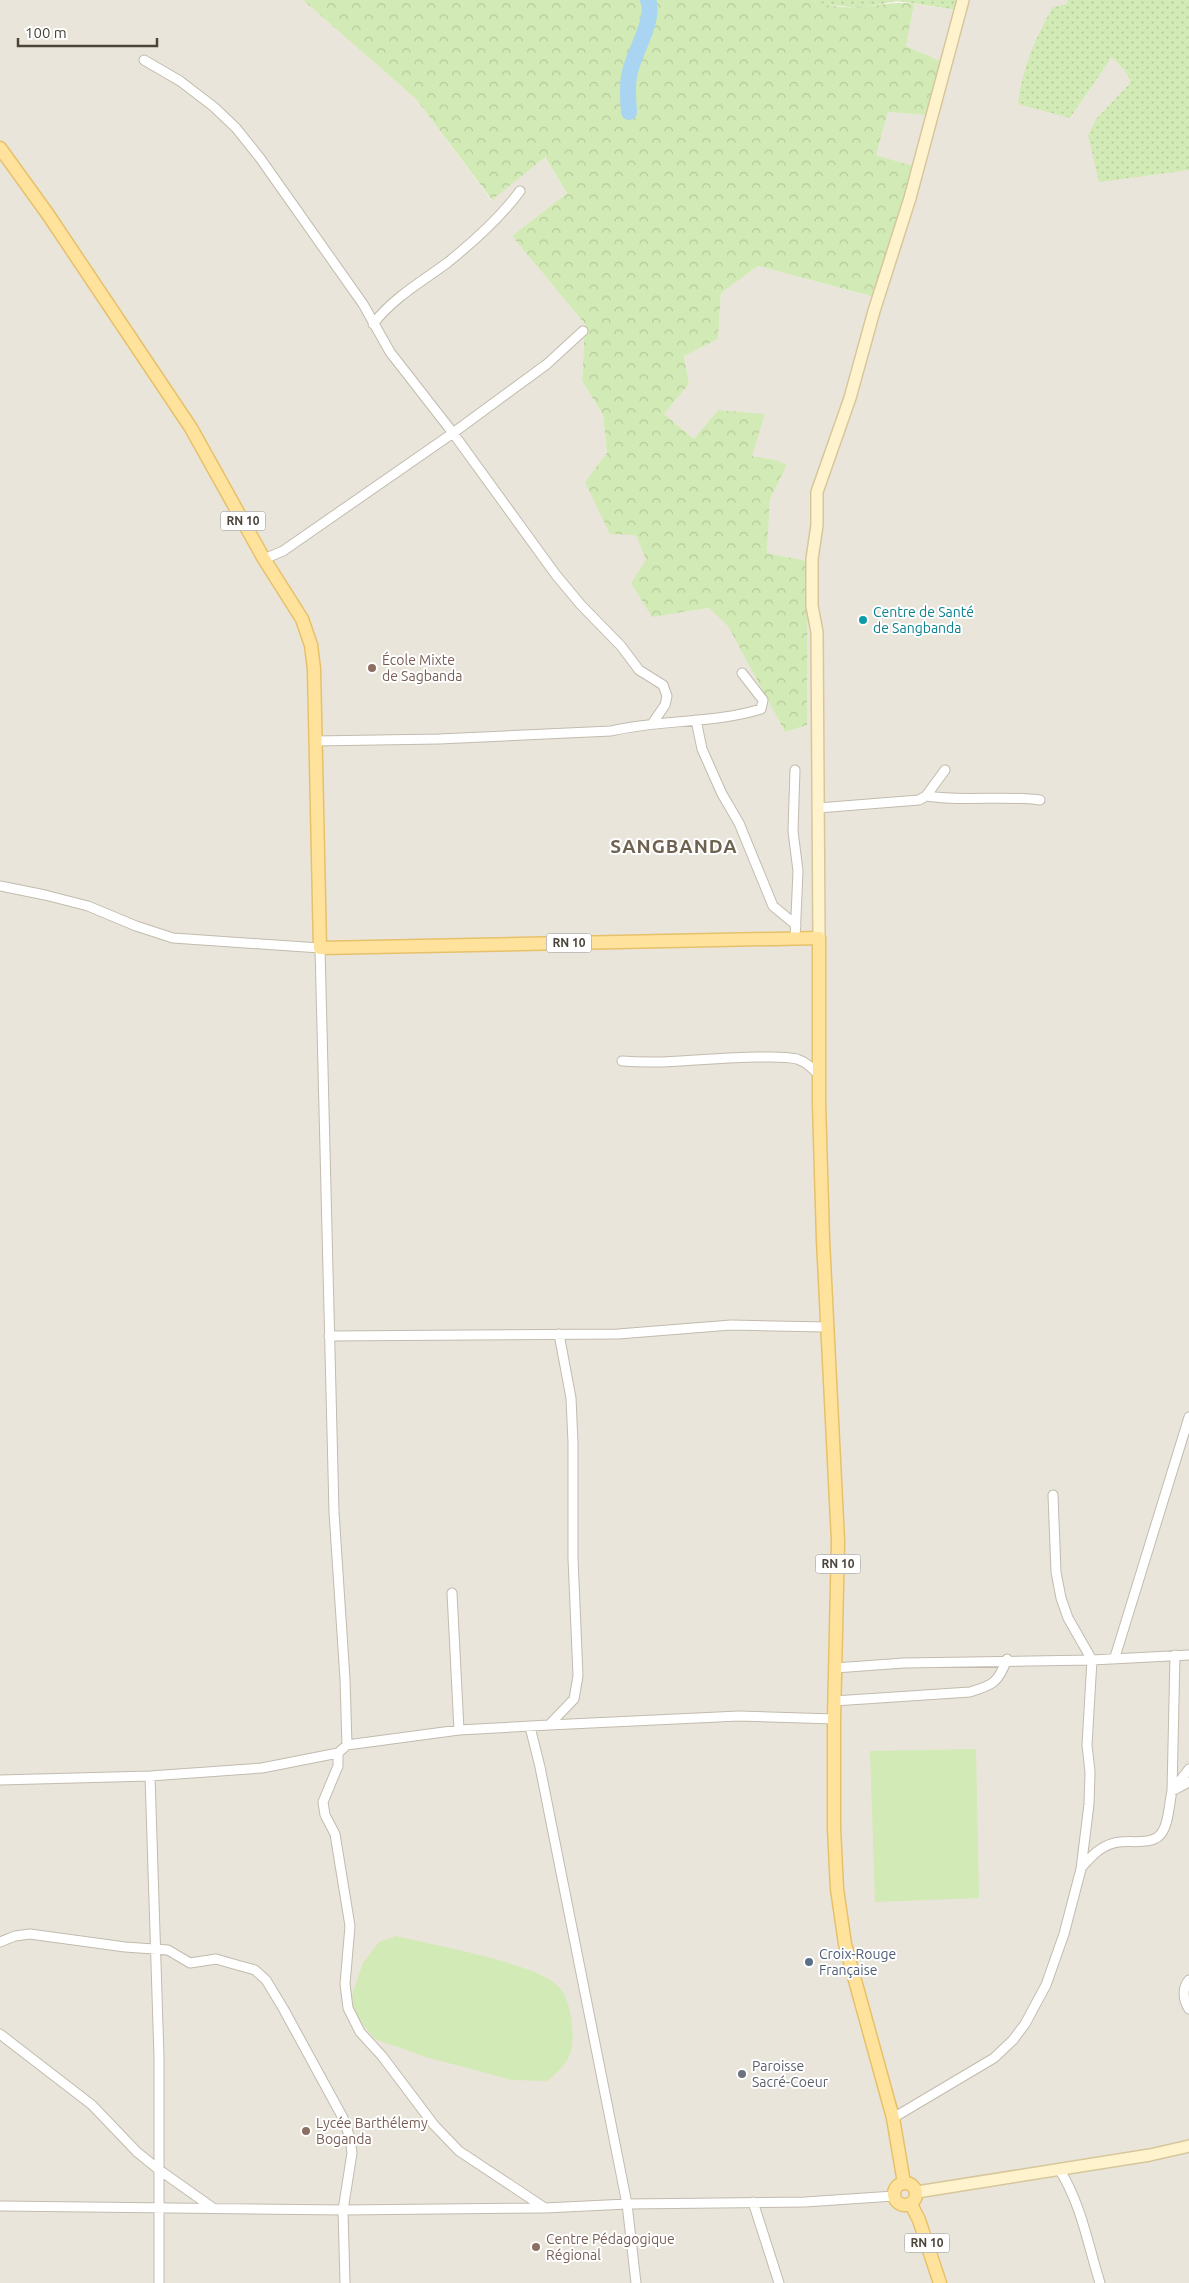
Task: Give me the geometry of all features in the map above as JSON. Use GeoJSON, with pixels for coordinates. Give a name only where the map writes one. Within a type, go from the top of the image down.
{"type":"FeatureCollection","features":[{"type":"Feature","properties":{"kind":"main road","name":"RN 10"},"geometry":{"type":"LineString","coordinates":[[0,148],[47,213],[186,420],[264,559],[302,619],[311,645],[314,669],[320,948],[819,938],[819,1074],[826,1327],[838,1541],[834,1701],[834,1828],[838,1889],[846,1944],[893,2118],[904,2183]]}},
{"type":"Feature","properties":{"kind":"main road"},"geometry":{"type":"LineString","coordinates":[[904,2183],[912,2185],[914,2198],[907,2206],[898,2204],[894,2196],[896,2187],[904,2183]]}},
{"type":"Feature","properties":{"kind":"main road","name":"RN 10"},"geometry":{"type":"LineString","coordinates":[[914,2198],[919,2220],[940,2283]]}},
{"type":"Feature","properties":{"kind":"street"},"geometry":{"type":"LineString","coordinates":[[819,938],[817,632],[812,606],[812,560],[817,525],[817,492],[850,398],[874,311],[910,198],[963,0]]}},
{"type":"Feature","properties":{"kind":"street"},"geometry":{"type":"LineString","coordinates":[[144,60],[195,92],[236,128],[312,229],[322,247],[363,304],[390,352],[453,432],[556,575],[581,606],[621,646],[639,670],[663,686],[667,696],[665,705],[652,724]]}},
{"type":"Feature","properties":{"kind":"street"},"geometry":{"type":"LineString","coordinates":[[373,324],[385,309],[448,262],[497,218],[520,191]]}},
{"type":"Feature","properties":{"kind":"street"},"geometry":{"type":"LineString","coordinates":[[264,559],[283,550],[453,432],[547,364],[583,331]]}},
{"type":"Feature","properties":{"kind":"street"},"geometry":{"type":"LineString","coordinates":[[316,741],[439,739],[611,731],[761,709],[763,700],[742,673]]}},
{"type":"Feature","properties":{"kind":"street"},"geometry":{"type":"LineString","coordinates":[[696,720],[705,758],[738,822],[773,906],[796,925]]}},
{"type":"Feature","properties":{"kind":"street"},"geometry":{"type":"LineString","coordinates":[[795,770],[794,831],[798,871],[795,939]]}},
{"type":"Feature","properties":{"kind":"street"},"geometry":{"type":"LineString","coordinates":[[926,796],[945,770]]}},
{"type":"Feature","properties":{"kind":"street"},"geometry":{"type":"LineString","coordinates":[[818,808],[911,801],[926,796],[945,799],[1022,798],[1040,800]]}},
{"type":"Feature","properties":{"kind":"street"},"geometry":{"type":"LineString","coordinates":[[0,886],[88,906],[136,926],[173,938],[320,948],[334,1512],[345,1679],[347,1745]]}},
{"type":"Feature","properties":{"kind":"street"},"geometry":{"type":"LineString","coordinates":[[622,1061],[649,1064],[727,1057],[782,1057],[808,1064],[819,1074]]}},
{"type":"Feature","properties":{"kind":"street"},"geometry":{"type":"LineString","coordinates":[[329,1336],[618,1334],[731,1324],[826,1327]]}},
{"type":"Feature","properties":{"kind":"street"},"geometry":{"type":"LineString","coordinates":[[549,1725],[574,1699],[578,1676],[571,1398],[560,1334]]}},
{"type":"Feature","properties":{"kind":"street"},"geometry":{"type":"LineString","coordinates":[[1115,1657],[1189,1417]]}},
{"type":"Feature","properties":{"kind":"street"},"geometry":{"type":"LineString","coordinates":[[893,2118],[994,2058],[1013,2040],[1025,2024],[1046,1985],[1064,1934],[1081,1868],[1089,1804],[1090,1772],[1087,1738],[1092,1660],[1068,1618],[1061,1598],[1056,1572],[1053,1495]]}},
{"type":"Feature","properties":{"kind":"street"},"geometry":{"type":"LineString","coordinates":[[452,1593],[459,1730]]}},
{"type":"Feature","properties":{"kind":"street"},"geometry":{"type":"LineString","coordinates":[[1081,1868],[1098,1850],[1115,1843],[1154,1839],[1160,1835],[1164,1826],[1172,1791],[1175,1655]]}},
{"type":"Feature","properties":{"kind":"street"},"geometry":{"type":"LineString","coordinates":[[835,1668],[904,1663],[1092,1660],[1115,1657],[1189,1655]]}},
{"type":"Feature","properties":{"kind":"street"},"geometry":{"type":"LineString","coordinates":[[834,1701],[970,1692],[990,1686],[1000,1677],[1007,1660]]}},
{"type":"Feature","properties":{"kind":"street"},"geometry":{"type":"LineString","coordinates":[[0,1780],[150,1776],[262,1768],[338,1753],[347,1745],[459,1730],[739,1716],[834,1719]]}},
{"type":"Feature","properties":{"kind":"street"},"geometry":{"type":"LineString","coordinates":[[530,1727],[540,1767],[627,2204],[636,2283]]}},
{"type":"Feature","properties":{"kind":"street"},"geometry":{"type":"LineString","coordinates":[[338,1753],[338,1766],[323,1802],[325,1815],[335,1834],[350,1926],[345,1984],[348,2008],[360,2032],[382,2056],[434,2125],[459,2151],[545,2208]]}},
{"type":"Feature","properties":{"kind":"street"},"geometry":{"type":"LineString","coordinates":[[1172,1791],[1189,1768]]}},
{"type":"Feature","properties":{"kind":"street"},"geometry":{"type":"LineString","coordinates":[[150,1776],[159,2057],[159,2283]]}},
{"type":"Feature","properties":{"kind":"street"},"geometry":{"type":"LineString","coordinates":[[1172,1791],[1189,1782]]}},
{"type":"Feature","properties":{"kind":"street"},"geometry":{"type":"LineString","coordinates":[[0,1942],[15,1936],[30,1934],[125,1947],[168,1950],[190,1963],[216,1959],[255,1970],[266,1980],[284,2008],[343,2118],[350,2138],[352,2153],[343,2210],[345,2283]]}},
{"type":"Feature","properties":{"kind":"street"},"geometry":{"type":"LineString","coordinates":[[1189,1980],[1184,1985],[1185,2000],[1189,2008]]}},
{"type":"Feature","properties":{"kind":"street"},"geometry":{"type":"LineString","coordinates":[[0,2034],[92,2105],[137,2152],[213,2208]]}},
{"type":"Feature","properties":{"kind":"street"},"geometry":{"type":"LineString","coordinates":[[914,2198],[1059,2169],[1150,2155],[1189,2146]]}},
{"type":"Feature","properties":{"kind":"street"},"geometry":{"type":"LineString","coordinates":[[1059,2169],[1069,2185],[1100,2283]]}},
{"type":"Feature","properties":{"kind":"street"},"geometry":{"type":"LineString","coordinates":[[0,2206],[343,2210],[545,2208],[627,2204],[804,2202],[894,2196]]}},
{"type":"Feature","properties":{"kind":"street"},"geometry":{"type":"LineString","coordinates":[[753,2202],[779,2283]]}},
{"type":"Feature","properties":{"kind":"shaded area"},"geometry":{"type":"Polygon","coordinates":[[[0,0],[303,0],[416,99],[491,200],[544,156],[567,193],[512,236],[585,324],[582,381],[603,415],[607,454],[646,560],[679,613],[709,608],[728,625],[785,732],[807,725],[808,561],[767,553],[770,499],[787,465],[776,460],[751,456],[765,414],[694,439],[664,414],[689,384],[684,356],[718,339],[721,293],[758,266],[873,297],[912,166],[876,155],[888,112],[926,115],[945,63],[906,46],[914,4],[956,10],[956,0],[1068,0],[1070,118],[1112,57],[1125,71],[1131,82],[1097,118],[1151,173],[1189,170],[1189,2283],[0,2283],[0,0]]]}},
{"type":"Feature","properties":{"kind":"green space"},"geometry":{"type":"Polygon","coordinates":[[[303,0],[811,0],[849,7],[894,3],[914,4],[906,46],[945,63],[926,115],[888,112],[876,155],[913,166],[874,297],[758,266],[721,293],[718,339],[684,356],[689,384],[664,414],[694,439],[718,410],[765,414],[752,456],[776,460],[787,465],[770,499],[767,553],[808,561],[807,725],[785,732],[728,626],[709,608],[652,617],[631,583],[646,560],[636,535],[610,534],[585,482],[607,453],[603,415],[582,381],[585,324],[512,236],[567,193],[545,157],[492,200],[416,99],[303,0]]]}},
{"type":"Feature","properties":{"kind":"green space"},"geometry":{"type":"Polygon","coordinates":[[[811,0],[956,0],[957,10],[897,1],[860,8],[823,4],[811,0]]]}},
{"type":"Feature","properties":{"kind":"green space"},"geometry":{"type":"Polygon","coordinates":[[[1068,0],[1189,0],[1189,170],[1099,182],[1088,135],[1097,118],[1131,82],[1125,71],[1112,57],[1070,118],[1018,104],[1026,66],[1040,30],[1053,7],[1067,4],[1068,0]]]}},
{"type":"Feature","properties":{"kind":"green space"},"geometry":{"type":"Polygon","coordinates":[[[976,1749],[979,1898],[875,1902],[870,1751],[976,1749]]]}},
{"type":"Feature","properties":{"kind":"green space"},"geometry":{"type":"Polygon","coordinates":[[[396,1936],[508,1963],[530,1970],[559,1987],[570,2011],[573,2036],[571,2051],[560,2070],[547,2081],[512,2080],[426,2057],[375,2039],[354,2013],[352,1995],[363,1963],[379,1942],[396,1936]]]}},
{"type":"Feature","properties":{"kind":"waterway"},"geometry":{"type":"LineString","coordinates":[[629,112],[629,76],[649,17],[650,8],[648,0]]}},
{"type":"Feature","properties":{"kind":"place","name":"Centre de Santé de Sangbanda"},"geometry":{"type":"Point","coordinates":[863,620]}},
{"type":"Feature","properties":{"kind":"place","name":"École Mixte de Sagbanda"},"geometry":{"type":"Point","coordinates":[372,668]}},
{"type":"Feature","properties":{"kind":"place","name":"Croix-Rouge Française"},"geometry":{"type":"Point","coordinates":[809,1962]}},
{"type":"Feature","properties":{"kind":"place","name":"Paroisse Sacré-Coeur"},"geometry":{"type":"Point","coordinates":[742,2074]}},
{"type":"Feature","properties":{"kind":"place","name":"Lycée Barthélemy Boganda"},"geometry":{"type":"Point","coordinates":[306,2131]}},
{"type":"Feature","properties":{"kind":"place","name":"Centre Pédagogique Régional"},"geometry":{"type":"Point","coordinates":[536,2247]}},
{"type":"Feature","properties":{"kind":"district","name":"SANGBANDA"},"geometry":{"type":"Point","coordinates":[674,846]}}]}
